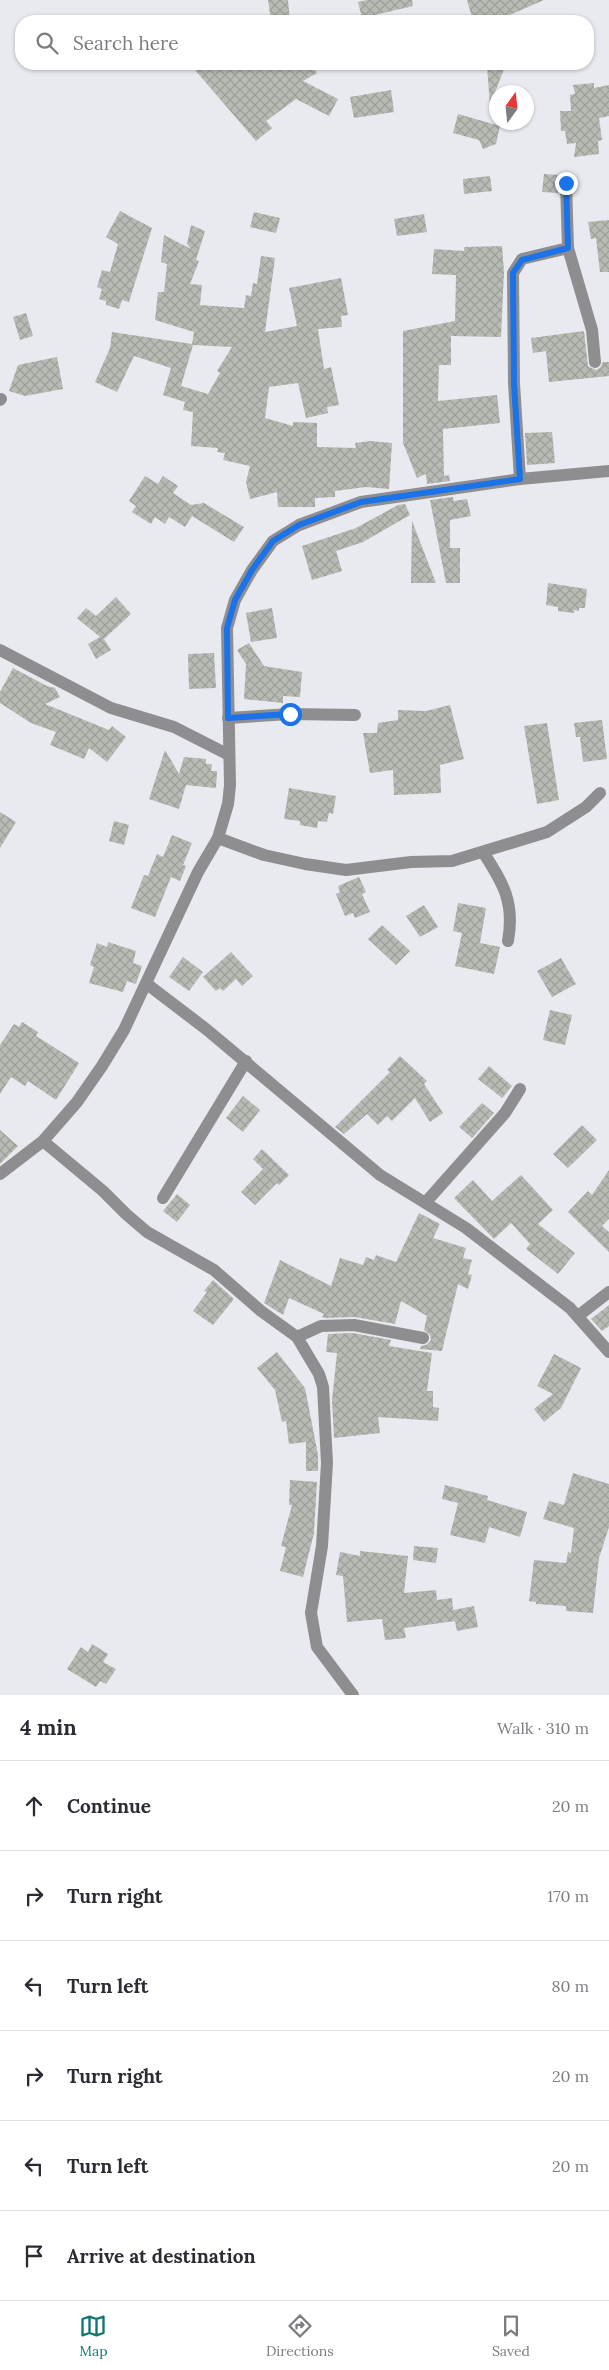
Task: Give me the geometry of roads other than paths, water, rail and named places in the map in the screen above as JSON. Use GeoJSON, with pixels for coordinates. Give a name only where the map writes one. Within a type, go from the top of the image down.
{"type":"FeatureCollection","features":[{"type":"Feature","properties":{"kind":"street"},"geometry":{"type":"LineString","coordinates":[[566,183],[568,248],[592,330],[595,362]]}},
{"type":"Feature","properties":{"kind":"street"},"geometry":{"type":"LineString","coordinates":[[520,479],[514,384],[513,273],[522,260],[568,248]]}},
{"type":"Feature","properties":{"kind":"street"},"geometry":{"type":"LineString","coordinates":[[0,1174],[43,1141],[77,1102],[102,1066],[124,1030],[198,872],[218,838],[229,794],[227,628],[240,593],[252,570],[273,541],[299,525],[361,502],[520,479],[609,471]]}},
{"type":"Feature","properties":{"kind":"street"},"geometry":{"type":"LineString","coordinates":[[0,650],[111,708],[174,727],[229,755]]}},
{"type":"Feature","properties":{"kind":"street"},"geometry":{"type":"LineString","coordinates":[[228,718],[290,714],[355,716]]}},
{"type":"Feature","properties":{"kind":"street"},"geometry":{"type":"LineString","coordinates":[[218,838],[272,857],[346,870],[411,862],[452,861],[546,832],[586,807],[600,793]]}},
{"type":"Feature","properties":{"kind":"street"},"geometry":{"type":"LineString","coordinates":[[483,852],[499,876],[509,898],[511,923],[508,941]]}},
{"type":"Feature","properties":{"kind":"street"},"geometry":{"type":"LineString","coordinates":[[147,984],[246,1061],[380,1175],[466,1228],[578,1316],[609,1352]]}},
{"type":"Feature","properties":{"kind":"street"},"geometry":{"type":"LineString","coordinates":[[163,1198],[246,1061]]}},
{"type":"Feature","properties":{"kind":"street"},"geometry":{"type":"LineString","coordinates":[[426,1202],[505,1113],[520,1089]]}},
{"type":"Feature","properties":{"kind":"street"},"geometry":{"type":"LineString","coordinates":[[43,1141],[103,1191],[147,1232],[214,1270],[261,1311],[297,1337],[319,1374],[323,1386],[327,1462],[322,1546],[311,1613],[317,1647],[353,1695]]}},
{"type":"Feature","properties":{"kind":"street"},"geometry":{"type":"LineString","coordinates":[[578,1316],[609,1292]]}},
{"type":"Feature","properties":{"kind":"street"},"geometry":{"type":"LineString","coordinates":[[297,1337],[322,1326],[354,1325],[423,1338]]}}]}
